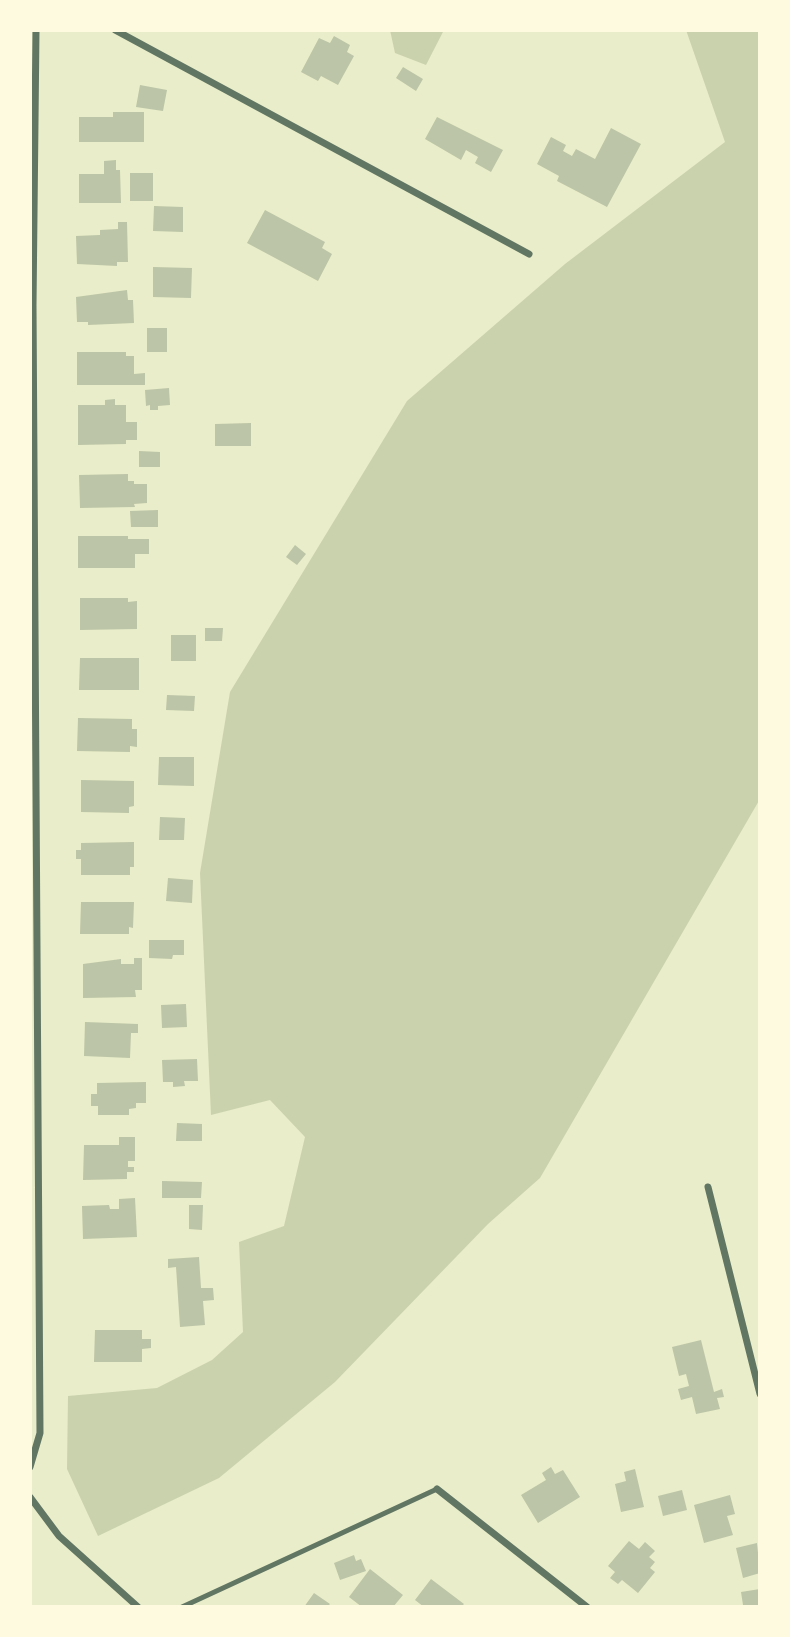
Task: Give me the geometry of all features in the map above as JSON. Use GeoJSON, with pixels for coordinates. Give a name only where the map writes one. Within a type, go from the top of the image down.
{"type":"FeatureCollection","features":[{"type":"Feature","properties":{"kind":"street"},"geometry":{"type":"LineString","coordinates":[[30,1467],[40,1433],[32,191],[36,30]]}},
{"type":"Feature","properties":{"kind":"street"},"geometry":{"type":"LineString","coordinates":[[115,30],[529,254]]}},
{"type":"Feature","properties":{"kind":"street"},"geometry":{"type":"LineString","coordinates":[[708,1187],[760,1394]]}},
{"type":"Feature","properties":{"kind":"street"},"geometry":{"type":"LineString","coordinates":[[437,1489],[587,1607]]}},
{"type":"Feature","properties":{"kind":"street"},"geometry":{"type":"LineString","coordinates":[[30,1497],[59,1536],[138,1607]]}},
{"type":"Feature","properties":{"kind":"lane"},"geometry":{"type":"LineString","coordinates":[[182,1607],[437,1489]]}},
{"type":"Feature","properties":{"kind":"green space"},"geometry":{"type":"Polygon","coordinates":[[[390,30],[444,30],[426,65],[395,53],[390,30]]]}},
{"type":"Feature","properties":{"kind":"green space"},"geometry":{"type":"Polygon","coordinates":[[[686,30],[760,30],[760,799],[540,1178],[488,1224],[335,1382],[219,1478],[98,1536],[67,1469],[68,1396],[157,1388],[212,1360],[243,1332],[239,1242],[284,1226],[305,1137],[270,1100],[211,1115],[200,873],[230,692],[407,401],[565,264],[725,142],[686,30]]]}},
{"type":"Feature","properties":{"kind":"building"},"geometry":{"type":"Polygon","coordinates":[[[334,36],[350,45],[347,52],[354,56],[338,85],[321,76],[318,81],[301,72],[319,38],[330,43],[334,36]]]}},
{"type":"Feature","properties":{"kind":"building"},"geometry":{"type":"Polygon","coordinates":[[[403,67],[423,79],[416,91],[396,78],[403,67]]]}},
{"type":"Feature","properties":{"kind":"building"},"geometry":{"type":"Polygon","coordinates":[[[140,85],[167,90],[163,111],[136,107],[140,85]]]}},
{"type":"Feature","properties":{"kind":"building"},"geometry":{"type":"Polygon","coordinates":[[[113,112],[144,112],[144,142],[79,142],[79,117],[113,117],[113,112]]]}},
{"type":"Feature","properties":{"kind":"building"},"geometry":{"type":"Polygon","coordinates":[[[437,117],[503,150],[491,172],[475,163],[478,157],[466,150],[461,160],[425,139],[437,117]]]}},
{"type":"Feature","properties":{"kind":"building"},"geometry":{"type":"Polygon","coordinates":[[[611,128],[641,144],[607,207],[557,181],[559,176],[537,164],[551,137],[566,145],[563,151],[572,156],[576,149],[595,159],[611,128]]]}},
{"type":"Feature","properties":{"kind":"building"},"geometry":{"type":"Polygon","coordinates":[[[116,160],[116,170],[120,170],[121,203],[79,203],[79,174],[104,174],[104,161],[116,160]]]}},
{"type":"Feature","properties":{"kind":"building"},"geometry":{"type":"Polygon","coordinates":[[[130,173],[153,173],[153,201],[130,201],[130,173]]]}},
{"type":"Feature","properties":{"kind":"building"},"geometry":{"type":"Polygon","coordinates":[[[154,206],[183,207],[183,232],[153,231],[154,206]]]}},
{"type":"Feature","properties":{"kind":"building"},"geometry":{"type":"Polygon","coordinates":[[[265,210],[325,242],[322,248],[332,254],[318,281],[247,243],[265,210]]]}},
{"type":"Feature","properties":{"kind":"building"},"geometry":{"type":"Polygon","coordinates":[[[118,222],[127,222],[128,262],[117,262],[117,266],[77,264],[76,236],[100,235],[100,230],[118,229],[118,222]]]}},
{"type":"Feature","properties":{"kind":"building"},"geometry":{"type":"Polygon","coordinates":[[[153,267],[192,268],[191,298],[153,297],[153,267]]]}},
{"type":"Feature","properties":{"kind":"building"},"geometry":{"type":"Polygon","coordinates":[[[127,290],[128,300],[133,300],[134,323],[88,325],[88,322],[77,322],[76,297],[127,290]]]}},
{"type":"Feature","properties":{"kind":"building"},"geometry":{"type":"Polygon","coordinates":[[[147,328],[167,328],[167,352],[147,352],[147,328]]]}},
{"type":"Feature","properties":{"kind":"building"},"geometry":{"type":"Polygon","coordinates":[[[77,352],[126,352],[126,356],[134,356],[134,374],[145,373],[145,385],[77,385],[77,352]]]}},
{"type":"Feature","properties":{"kind":"building"},"geometry":{"type":"Polygon","coordinates":[[[169,388],[170,405],[158,406],[158,410],[150,410],[150,405],[146,406],[145,390],[169,388]]]}},
{"type":"Feature","properties":{"kind":"building"},"geometry":{"type":"Polygon","coordinates":[[[115,399],[115,405],[126,405],[126,422],[137,422],[137,440],[126,440],[126,444],[78,445],[78,405],[105,405],[105,400],[115,399]]]}},
{"type":"Feature","properties":{"kind":"building"},"geometry":{"type":"Polygon","coordinates":[[[251,423],[251,446],[215,446],[215,424],[251,423]]]}},
{"type":"Feature","properties":{"kind":"building"},"geometry":{"type":"Polygon","coordinates":[[[139,451],[160,452],[160,467],[139,467],[139,451]]]}},
{"type":"Feature","properties":{"kind":"building"},"geometry":{"type":"Polygon","coordinates":[[[128,474],[128,481],[147,484],[147,503],[134,504],[135,507],[80,508],[79,475],[128,474]]]}},
{"type":"Feature","properties":{"kind":"building"},"geometry":{"type":"Polygon","coordinates":[[[158,510],[158,527],[131,527],[130,511],[158,510]]]}},
{"type":"Feature","properties":{"kind":"building"},"geometry":{"type":"Polygon","coordinates":[[[78,536],[128,536],[128,539],[149,539],[149,554],[135,554],[135,568],[78,568],[78,536]]]}},
{"type":"Feature","properties":{"kind":"building"},"geometry":{"type":"Polygon","coordinates":[[[295,545],[306,554],[297,565],[286,557],[295,545]]]}},
{"type":"Feature","properties":{"kind":"building"},"geometry":{"type":"Polygon","coordinates":[[[80,598],[128,598],[128,602],[137,601],[137,629],[80,630],[80,598]]]}},
{"type":"Feature","properties":{"kind":"building"},"geometry":{"type":"Polygon","coordinates":[[[205,628],[223,628],[222,641],[205,641],[205,628]]]}},
{"type":"Feature","properties":{"kind":"building"},"geometry":{"type":"Polygon","coordinates":[[[171,635],[196,635],[196,661],[171,661],[171,635]]]}},
{"type":"Feature","properties":{"kind":"building"},"geometry":{"type":"Polygon","coordinates":[[[80,658],[139,658],[139,690],[79,690],[80,658]]]}},
{"type":"Feature","properties":{"kind":"building"},"geometry":{"type":"Polygon","coordinates":[[[167,695],[195,696],[194,711],[166,710],[167,695]]]}},
{"type":"Feature","properties":{"kind":"building"},"geometry":{"type":"Polygon","coordinates":[[[78,718],[132,719],[132,729],[137,729],[137,747],[130,746],[130,752],[77,751],[78,718]]]}},
{"type":"Feature","properties":{"kind":"building"},"geometry":{"type":"Polygon","coordinates":[[[159,757],[194,757],[194,786],[158,785],[159,757]]]}},
{"type":"Feature","properties":{"kind":"building"},"geometry":{"type":"Polygon","coordinates":[[[81,780],[134,781],[134,806],[129,807],[129,813],[81,812],[81,780]]]}},
{"type":"Feature","properties":{"kind":"building"},"geometry":{"type":"Polygon","coordinates":[[[160,817],[185,818],[184,840],[159,840],[160,817]]]}},
{"type":"Feature","properties":{"kind":"building"},"geometry":{"type":"Polygon","coordinates":[[[134,842],[134,867],[130,867],[130,875],[81,875],[81,859],[76,859],[76,850],[81,850],[81,843],[134,842]]]}},
{"type":"Feature","properties":{"kind":"building"},"geometry":{"type":"Polygon","coordinates":[[[168,878],[193,880],[192,903],[166,901],[168,878]]]}},
{"type":"Feature","properties":{"kind":"building"},"geometry":{"type":"Polygon","coordinates":[[[81,902],[134,902],[133,928],[129,927],[129,934],[80,934],[81,902]]]}},
{"type":"Feature","properties":{"kind":"building"},"geometry":{"type":"Polygon","coordinates":[[[149,940],[184,940],[184,955],[173,955],[172,959],[149,958],[149,940]]]}},
{"type":"Feature","properties":{"kind":"building"},"geometry":{"type":"Polygon","coordinates":[[[134,958],[142,958],[142,990],[135,990],[136,997],[83,998],[83,964],[121,959],[121,964],[134,964],[134,958]]]}},
{"type":"Feature","properties":{"kind":"building"},"geometry":{"type":"Polygon","coordinates":[[[186,1004],[187,1027],[162,1028],[161,1005],[186,1004]]]}},
{"type":"Feature","properties":{"kind":"building"},"geometry":{"type":"Polygon","coordinates":[[[85,1022],[138,1024],[138,1033],[131,1033],[130,1058],[84,1056],[85,1022]]]}},
{"type":"Feature","properties":{"kind":"building"},"geometry":{"type":"Polygon","coordinates":[[[197,1059],[198,1081],[184,1081],[185,1086],[173,1087],[173,1082],[163,1082],[162,1060],[197,1059]]]}},
{"type":"Feature","properties":{"kind":"building"},"geometry":{"type":"Polygon","coordinates":[[[146,1082],[146,1103],[136,1103],[136,1108],[129,1109],[129,1115],[98,1115],[98,1106],[91,1106],[91,1094],[97,1094],[97,1083],[146,1082]]]}},
{"type":"Feature","properties":{"kind":"building"},"geometry":{"type":"Polygon","coordinates":[[[177,1123],[202,1124],[202,1141],[176,1141],[177,1123]]]}},
{"type":"Feature","properties":{"kind":"building"},"geometry":{"type":"Polygon","coordinates":[[[119,1137],[135,1137],[135,1161],[128,1161],[128,1167],[134,1167],[134,1172],[127,1172],[127,1179],[83,1180],[84,1145],[119,1145],[119,1137]]]}},
{"type":"Feature","properties":{"kind":"building"},"geometry":{"type":"Polygon","coordinates":[[[162,1181],[202,1182],[201,1198],[162,1198],[162,1181]]]}},
{"type":"Feature","properties":{"kind":"building"},"geometry":{"type":"Polygon","coordinates":[[[135,1198],[137,1237],[83,1239],[82,1206],[109,1205],[110,1209],[119,1209],[119,1199],[135,1198]]]}},
{"type":"Feature","properties":{"kind":"building"},"geometry":{"type":"Polygon","coordinates":[[[189,1205],[203,1205],[202,1230],[189,1229],[189,1205]]]}},
{"type":"Feature","properties":{"kind":"building"},"geometry":{"type":"Polygon","coordinates":[[[199,1257],[201,1288],[213,1288],[214,1300],[203,1301],[205,1325],[180,1327],[176,1267],[168,1268],[168,1259],[199,1257]]]}},
{"type":"Feature","properties":{"kind":"building"},"geometry":{"type":"Polygon","coordinates":[[[95,1330],[142,1330],[142,1339],[151,1339],[151,1348],[142,1349],[142,1362],[94,1362],[95,1330]]]}},
{"type":"Feature","properties":{"kind":"building"},"geometry":{"type":"Polygon","coordinates":[[[701,1340],[714,1392],[722,1389],[724,1397],[717,1398],[720,1409],[696,1414],[692,1397],[681,1400],[678,1389],[689,1386],[686,1374],[679,1376],[672,1347],[701,1340]]]}},
{"type":"Feature","properties":{"kind":"building"},"geometry":{"type":"Polygon","coordinates":[[[551,1467],[555,1474],[563,1470],[580,1497],[538,1523],[521,1495],[546,1480],[542,1473],[551,1467]]]}},
{"type":"Feature","properties":{"kind":"building"},"geometry":{"type":"Polygon","coordinates":[[[635,1469],[644,1507],[621,1512],[615,1484],[626,1481],[624,1472],[635,1469]]]}},
{"type":"Feature","properties":{"kind":"building"},"geometry":{"type":"Polygon","coordinates":[[[682,1490],[687,1510],[663,1516],[658,1496],[682,1490]]]}},
{"type":"Feature","properties":{"kind":"building"},"geometry":{"type":"Polygon","coordinates":[[[730,1495],[735,1514],[727,1516],[733,1535],[704,1543],[694,1505],[730,1495]]]}},
{"type":"Feature","properties":{"kind":"building"},"geometry":{"type":"Polygon","coordinates":[[[629,1541],[639,1549],[645,1542],[655,1551],[649,1557],[655,1562],[650,1568],[655,1572],[638,1593],[622,1580],[618,1584],[610,1578],[615,1572],[608,1566],[629,1541]]]}},
{"type":"Feature","properties":{"kind":"building"},"geometry":{"type":"Polygon","coordinates":[[[757,1543],[760,1573],[743,1578],[736,1548],[757,1543]]]}},
{"type":"Feature","properties":{"kind":"building"},"geometry":{"type":"Polygon","coordinates":[[[354,1555],[356,1561],[361,1559],[366,1571],[340,1580],[334,1563],[354,1555]]]}},
{"type":"Feature","properties":{"kind":"building"},"geometry":{"type":"Polygon","coordinates":[[[370,1569],[403,1595],[393,1607],[362,1607],[349,1597],[370,1569]]]}},
{"type":"Feature","properties":{"kind":"building"},"geometry":{"type":"Polygon","coordinates":[[[431,1579],[464,1604],[461,1607],[424,1607],[415,1600],[431,1579]]]}},
{"type":"Feature","properties":{"kind":"building"},"geometry":{"type":"Polygon","coordinates":[[[760,1589],[760,1607],[735,1607],[743,1605],[741,1592],[760,1589]]]}},
{"type":"Feature","properties":{"kind":"building"},"geometry":{"type":"Polygon","coordinates":[[[314,1593],[330,1604],[327,1607],[304,1607],[314,1593]]]}}]}
